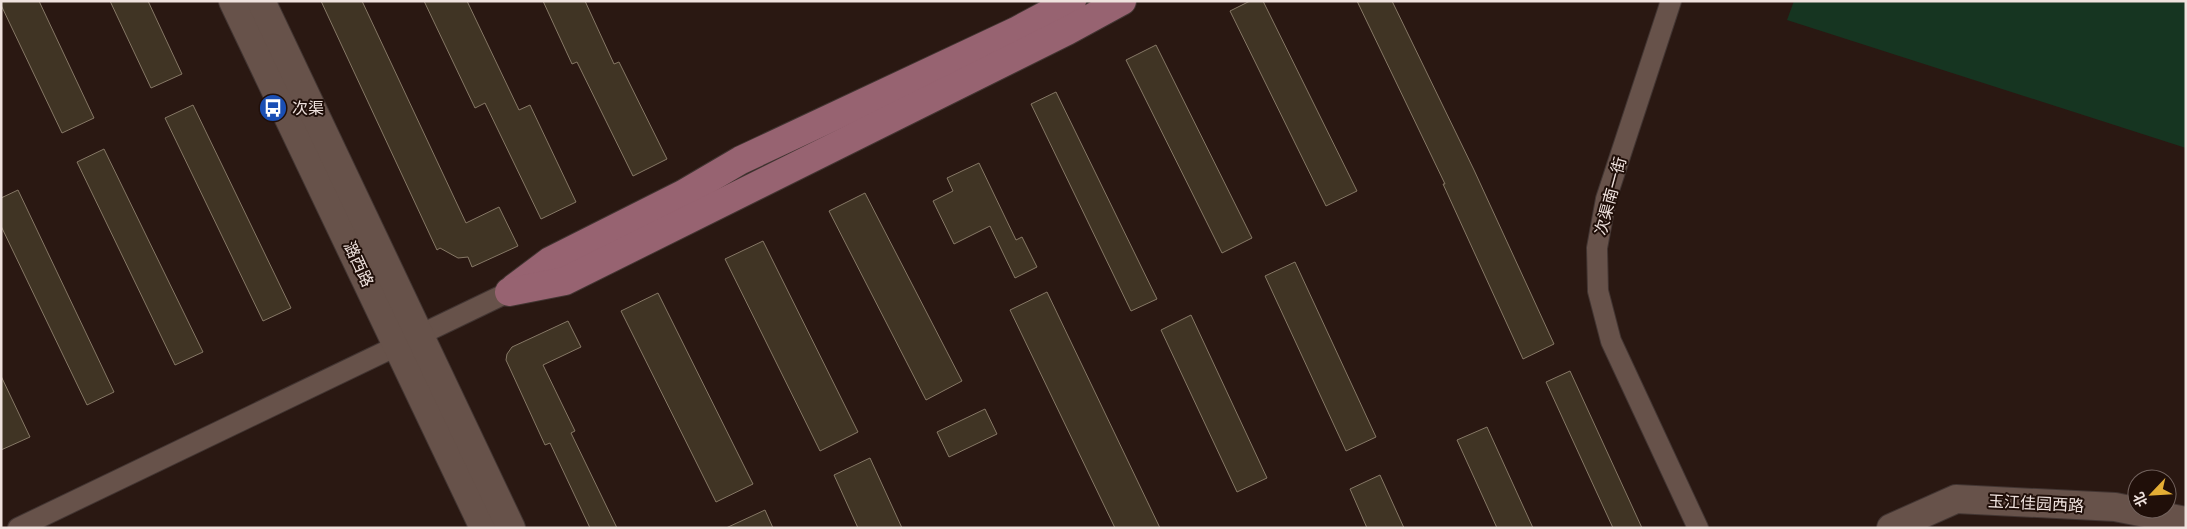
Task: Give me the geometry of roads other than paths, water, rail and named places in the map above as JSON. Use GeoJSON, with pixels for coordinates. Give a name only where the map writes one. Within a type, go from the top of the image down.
{"type":"FeatureCollection","features":[{"type":"Feature","properties":{"kind":"main road","name":"潞西路"},"geometry":{"type":"LineString","coordinates":[[233,1],[408,341],[511,528]]}},
{"type":"Feature","properties":{"kind":"main road","name":"潞西路"},"geometry":{"type":"LineString","coordinates":[[261,1],[408,341],[484,528]]}},
{"type":"Feature","properties":{"kind":"main road"},"geometry":{"type":"LineString","coordinates":[[509,292],[550,261],[683,194],[741,160],[1016,31],[1072,1]]}},
{"type":"Feature","properties":{"kind":"main road"},"geometry":{"type":"LineString","coordinates":[[509,292],[565,281],[1067,31],[1122,1]]}},
{"type":"Feature","properties":{"kind":"main road","name":"玉江佳园西路"},"geometry":{"type":"LineString","coordinates":[[1891,528],[1956,499],[2115,507],[2186,521]]}},
{"type":"Feature","properties":{"kind":"street","name":"次渠南一街"},"geometry":{"type":"LineString","coordinates":[[1671,1],[1606,199],[1597,248],[1598,291],[1611,341],[1698,528]]}},
{"type":"Feature","properties":{"kind":"street"},"geometry":{"type":"LineString","coordinates":[[18,528],[509,292]]}},
{"type":"Feature","properties":{"kind":"place","name":"次渠"},"geometry":{"type":"Point","coordinates":[273,108]}}]}
